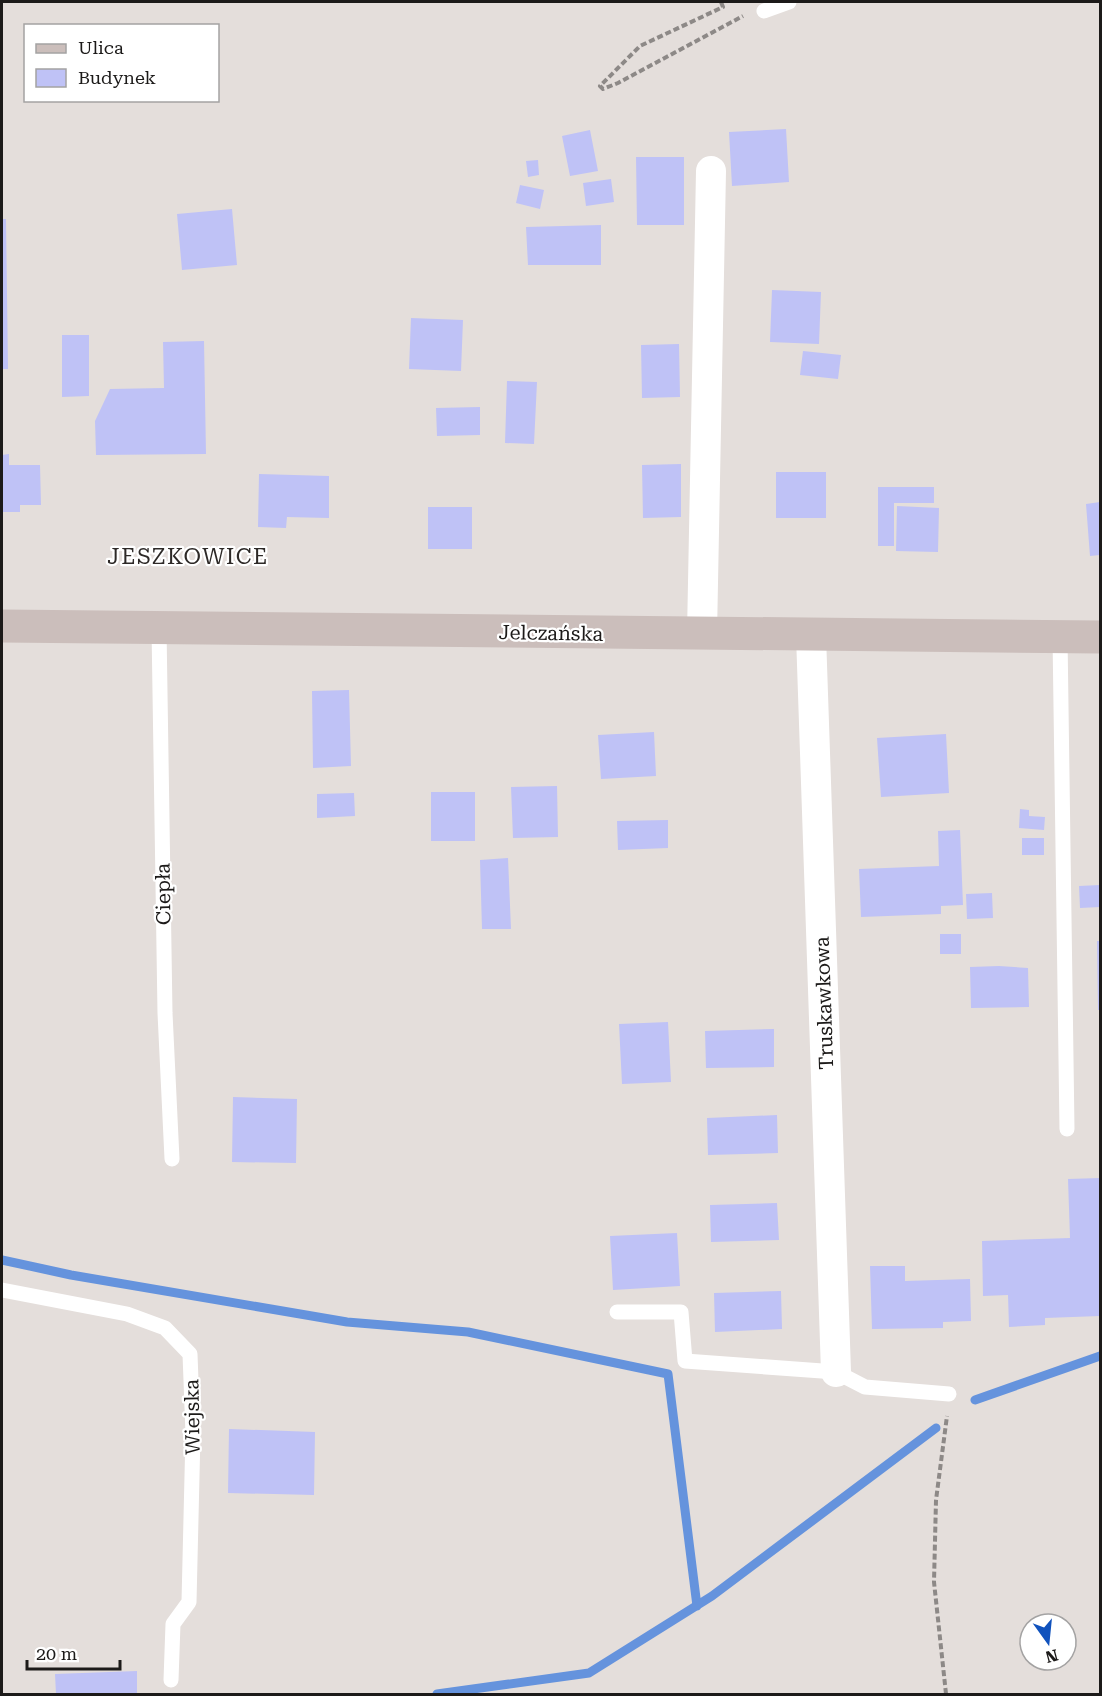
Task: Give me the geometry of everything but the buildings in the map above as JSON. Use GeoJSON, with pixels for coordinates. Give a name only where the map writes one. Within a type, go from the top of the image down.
{"type":"FeatureCollection","features":[{"type":"Feature","properties":{"kind":"main road","name":"Jelczańska"},"geometry":{"type":"LineString","coordinates":[[2,626],[1101,637]]}},
{"type":"Feature","properties":{"kind":"street"},"geometry":{"type":"LineString","coordinates":[[702,634],[711,171]]}},
{"type":"Feature","properties":{"kind":"street","name":"Truskawkowa"},"geometry":{"type":"LineString","coordinates":[[811,635],[836,1372]]}},
{"type":"Feature","properties":{"kind":"lane"},"geometry":{"type":"LineString","coordinates":[[764,11],[789,2]]}},
{"type":"Feature","properties":{"kind":"lane","name":"Ciepła"},"geometry":{"type":"LineString","coordinates":[[159,628],[165,1013],[172,1159]]}},
{"type":"Feature","properties":{"kind":"lane"},"geometry":{"type":"LineString","coordinates":[[1060,636],[1067,1129]]}},
{"type":"Feature","properties":{"kind":"lane","name":"Wiejska"},"geometry":{"type":"LineString","coordinates":[[2,1290],[127,1314],[165,1328],[190,1353],[193,1434],[189,1602],[173,1624],[171,1680]]}},
{"type":"Feature","properties":{"kind":"lane"},"geometry":{"type":"LineString","coordinates":[[617,1312],[681,1312],[685,1361],[836,1372],[865,1387],[949,1394]]}},
{"type":"Feature","properties":{"kind":"path"},"geometry":{"type":"LineString","coordinates":[[722,2],[723,7],[640,46],[600,86],[603,89],[618,82],[741,16],[764,11]]}},
{"type":"Feature","properties":{"kind":"path"},"geometry":{"type":"LineString","coordinates":[[946,1695],[934,1582],[936,1500],[949,1394]]}},
{"type":"Feature","properties":{"kind":"waterway"},"geometry":{"type":"LineString","coordinates":[[2,1260],[71,1275],[347,1322],[468,1332],[668,1374],[697,1606]]}},
{"type":"Feature","properties":{"kind":"waterway"},"geometry":{"type":"LineString","coordinates":[[975,1400],[1100,1356]]}},
{"type":"Feature","properties":{"kind":"waterway"},"geometry":{"type":"LineString","coordinates":[[437,1694],[589,1673],[712,1596],[936,1428]]}},
{"type":"Feature","properties":{"kind":"district","name":"JESZKOWICE"},"geometry":{"type":"Point","coordinates":[188,556]}}]}
